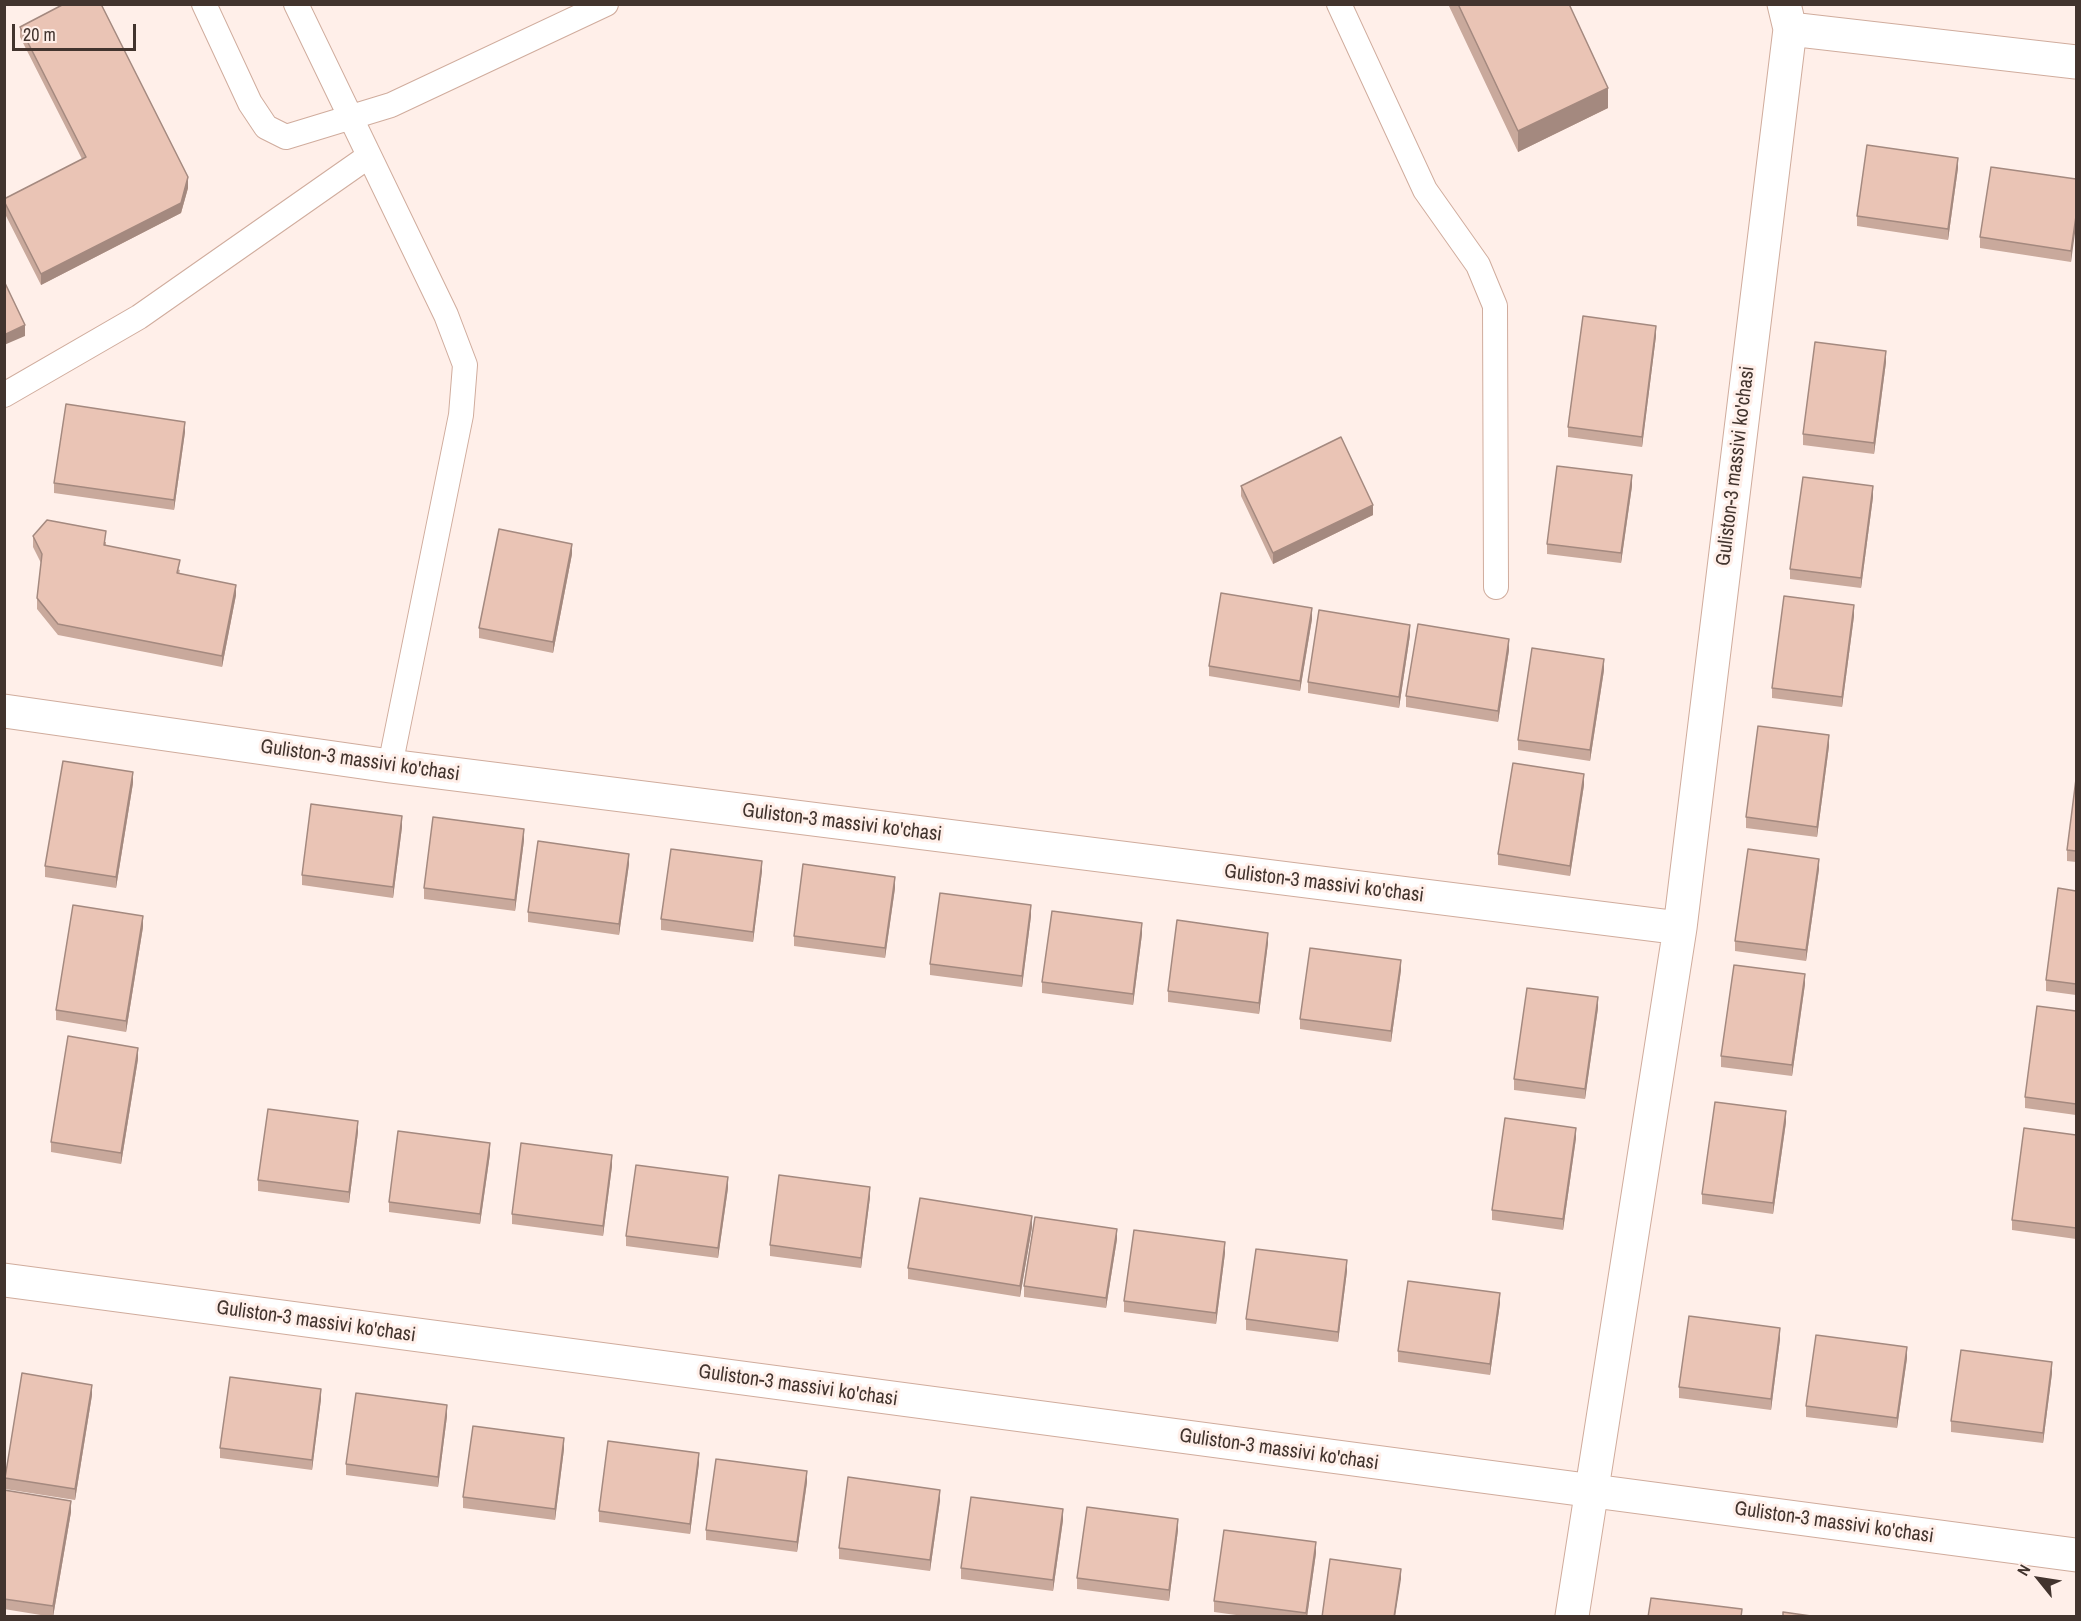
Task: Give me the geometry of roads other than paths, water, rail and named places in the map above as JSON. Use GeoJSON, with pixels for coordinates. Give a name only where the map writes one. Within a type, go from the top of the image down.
{"type":"FeatureCollection","features":[{"type":"Feature","properties":{"kind":"street"},"geometry":{"type":"LineString","coordinates":[[1787,17],[2076,62]]}},
{"type":"Feature","properties":{"kind":"street","name":"Guliston-3 massivi ko'chasi"},"geometry":{"type":"LineString","coordinates":[[1572,1617],[1680,928],[1787,17]]}},
{"type":"Feature","properties":{"kind":"street","name":"Guliston-3 massivi ko'chasi"},"geometry":{"type":"LineString","coordinates":[[4,711],[390,766],[1680,928]]}},
{"type":"Feature","properties":{"kind":"street","name":"Guliston-3 massivi ko'chasi"},"geometry":{"type":"LineString","coordinates":[[4,1280],[2076,1555]]}},
{"type":"Feature","properties":{"kind":"lane"},"geometry":{"type":"LineString","coordinates":[[204,4],[250,103],[266,127],[286,136],[391,105],[606,4]]}},
{"type":"Feature","properties":{"kind":"lane"},"geometry":{"type":"LineString","coordinates":[[296,4],[446,315],[465,365],[461,415],[390,766]]}},
{"type":"Feature","properties":{"kind":"lane"},"geometry":{"type":"LineString","coordinates":[[1339,4],[1425,190],[1478,265],[1495,306],[1496,587]]}},
{"type":"Feature","properties":{"kind":"lane"},"geometry":{"type":"LineString","coordinates":[[4,395],[139,317],[369,156]]}}]}
